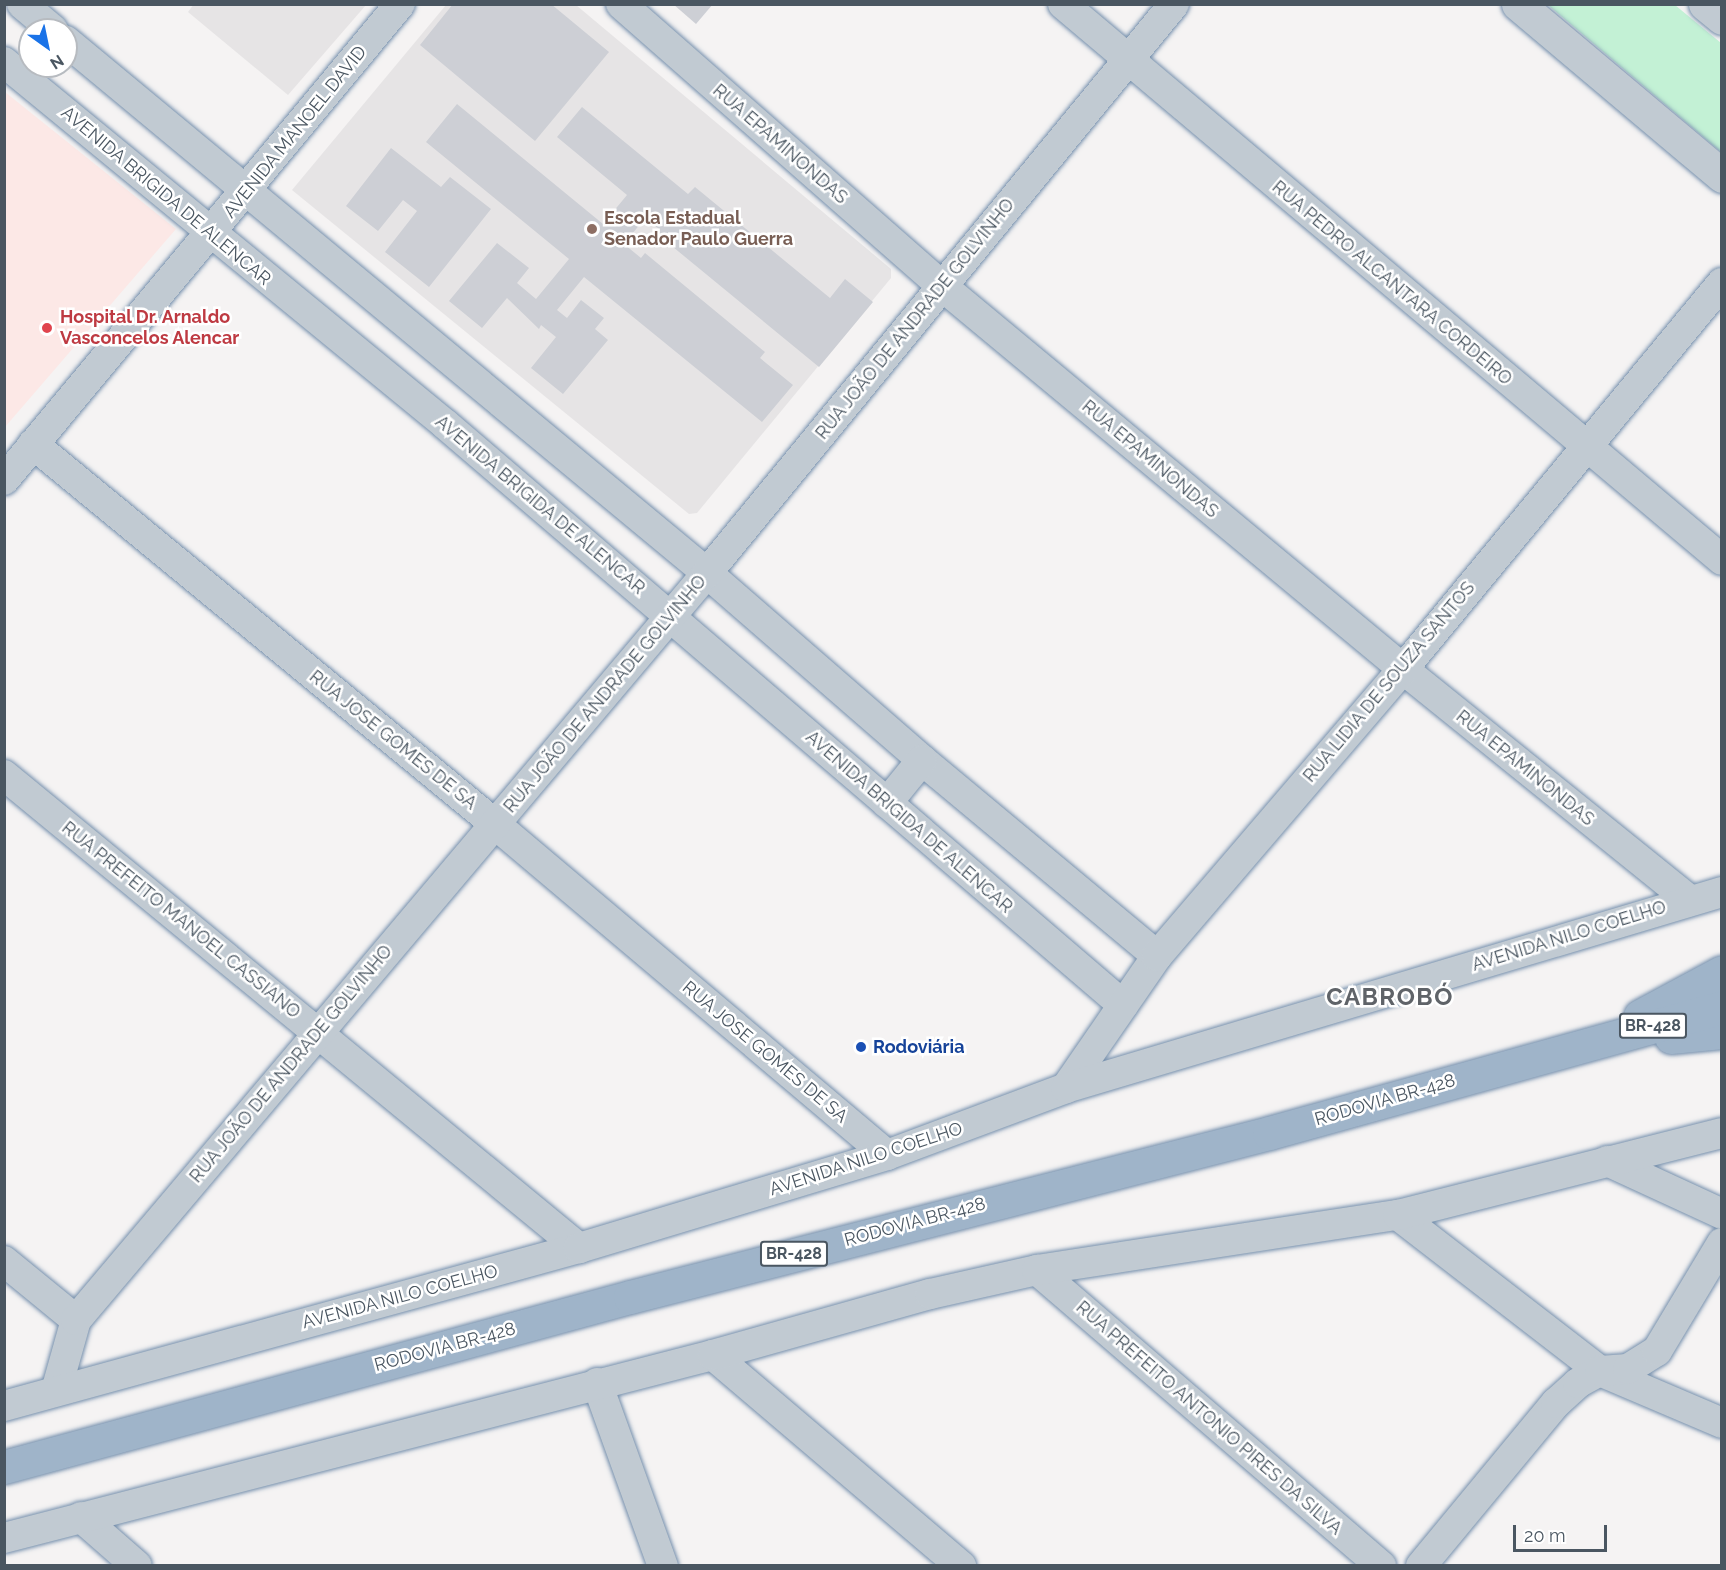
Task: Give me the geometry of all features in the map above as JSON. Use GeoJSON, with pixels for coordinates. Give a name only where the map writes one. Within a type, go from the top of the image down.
{"type":"FeatureCollection","features":[{"type":"Feature","properties":{"kind":"highway"},"geometry":{"type":"LineString","coordinates":[[1585,1045],[1722,972]]}},
{"type":"Feature","properties":{"kind":"highway","name":"RODOVIA BR-428"},"geometry":{"type":"LineString","coordinates":[[4,1467],[711,1276],[1269,1133],[1722,1007]]}},
{"type":"Feature","properties":{"kind":"highway"},"geometry":{"type":"LineString","coordinates":[[1585,1045],[1722,1032]]}},
{"type":"Feature","properties":{"kind":"street"},"geometry":{"type":"LineString","coordinates":[[22,4],[39,18]]}},
{"type":"Feature","properties":{"kind":"street","name":"AVENIDA MANOEL DAVID"},"geometry":{"type":"LineString","coordinates":[[4,480],[211,234],[400,4]]}},
{"type":"Feature","properties":{"kind":"street","name":"RUA EPAMINONDAS"},"geometry":{"type":"LineString","coordinates":[[621,4],[942,286],[1403,669],[1689,900]]}},
{"type":"Feature","properties":{"kind":"street","name":"RUA PEDRO ALCANTARA CORDEIRO"},"geometry":{"type":"LineString","coordinates":[[1063,4],[1583,446],[1722,560]]}},
{"type":"Feature","properties":{"kind":"street","name":"RUA JOÃO DE ANDRADE GOLVINHO"},"geometry":{"type":"LineString","coordinates":[[56,1391],[76,1320],[707,573],[1174,4]]}},
{"type":"Feature","properties":{"kind":"street"},"geometry":{"type":"LineString","coordinates":[[1518,4],[1722,176]]}},
{"type":"Feature","properties":{"kind":"street"},"geometry":{"type":"LineString","coordinates":[[1705,4],[1722,18]]}},
{"type":"Feature","properties":{"kind":"street"},"geometry":{"type":"LineString","coordinates":[[78,51],[477,385],[707,573],[922,760],[1157,956]]}},
{"type":"Feature","properties":{"kind":"street","name":"AVENIDA BRIGIDA DE ALENCAR"},"geometry":{"type":"LineString","coordinates":[[4,62],[445,424],[1123,1005]]}},
{"type":"Feature","properties":{"kind":"street","name":"RUA LIDIA DE SOUZA SANTOS"},"geometry":{"type":"LineString","coordinates":[[1066,1088],[1157,956],[1403,669],[1583,446],[1722,284]]}},
{"type":"Feature","properties":{"kind":"street"},"geometry":{"type":"LineString","coordinates":[[445,424],[477,385]]}},
{"type":"Feature","properties":{"kind":"street","name":"RUA JOSE GOMES DE SA"},"geometry":{"type":"LineString","coordinates":[[33,444],[495,824],[887,1155]]}},
{"type":"Feature","properties":{"kind":"street"},"geometry":{"type":"LineString","coordinates":[[887,803],[922,760]]}},
{"type":"Feature","properties":{"kind":"street","name":"RUA PREFEITO MANOEL CASSIANO"},"geometry":{"type":"LineString","coordinates":[[4,775],[579,1248]]}},
{"type":"Feature","properties":{"kind":"street","name":"AVENIDA NILO COELHO"},"geometry":{"type":"LineString","coordinates":[[4,1406],[579,1248],[887,1155],[1066,1088],[1722,892]]}},
{"type":"Feature","properties":{"kind":"street"},"geometry":{"type":"LineString","coordinates":[[4,1538],[712,1355],[930,1294],[1037,1270],[1398,1215],[1722,1133]]}},
{"type":"Feature","properties":{"kind":"street"},"geometry":{"type":"LineString","coordinates":[[1607,1161],[1722,1214]]}},
{"type":"Feature","properties":{"kind":"street"},"geometry":{"type":"LineString","coordinates":[[1398,1215],[1600,1371],[1722,1423]]}},
{"type":"Feature","properties":{"kind":"street"},"geometry":{"type":"LineString","coordinates":[[1420,1566],[1556,1403],[1600,1371],[1628,1369],[1657,1351],[1722,1244]]}},
{"type":"Feature","properties":{"kind":"street"},"geometry":{"type":"LineString","coordinates":[[4,1261],[76,1320]]}},
{"type":"Feature","properties":{"kind":"street","name":"RUA PREFEITO ANTONIO PIRES DA SILVA"},"geometry":{"type":"LineString","coordinates":[[1037,1270],[1381,1566]]}},
{"type":"Feature","properties":{"kind":"street"},"geometry":{"type":"LineString","coordinates":[[712,1355],[961,1566]]}},
{"type":"Feature","properties":{"kind":"street"},"geometry":{"type":"LineString","coordinates":[[597,1383],[663,1566]]}},
{"type":"Feature","properties":{"kind":"street"},"geometry":{"type":"LineString","coordinates":[[81,1518],[137,1566]]}},
{"type":"Feature","properties":{"kind":"shaded area"},"geometry":{"type":"Polygon","coordinates":[[[194,4],[366,5],[288,95],[188,12],[194,4]]]}},
{"type":"Feature","properties":{"kind":"shaded area","name":"Escola Estadual Senador Paulo Guerra"},"geometry":{"type":"Polygon","coordinates":[[[446,5],[576,5],[891,269],[891,278],[697,513],[689,514],[292,190],[446,5]]]}},
{"type":"Feature","properties":{"kind":"shaded area","name":"Hospital Dr. Arnaldo Vasconcelos Alencar"},"geometry":{"type":"Polygon","coordinates":[[[5,92],[176,229],[5,427],[5,92]]]}},
{"type":"Feature","properties":{"kind":"green space"},"geometry":{"type":"Polygon","coordinates":[[[1548,5],[1675,5],[1721,43],[1721,152],[1548,5]]]}},
{"type":"Feature","properties":{"kind":"building"},"geometry":{"type":"Polygon","coordinates":[[[453,4],[551,4],[609,52],[535,141],[420,45],[453,4]]]}},
{"type":"Feature","properties":{"kind":"building"},"geometry":{"type":"Polygon","coordinates":[[[673,4],[713,4],[696,24],[673,4]]]}},
{"type":"Feature","properties":{"kind":"building"},"geometry":{"type":"Polygon","coordinates":[[[457,104],[603,224],[627,195],[557,137],[582,107],[688,194],[695,187],[830,298],[845,279],[873,302],[819,367],[656,233],[659,229],[645,218],[624,244],[641,258],[645,253],[765,352],[760,358],[793,385],[762,422],[584,277],[557,310],[567,318],[581,300],[604,318],[595,329],[608,340],[563,394],[531,368],[556,337],[541,325],[539,329],[507,298],[482,328],[449,301],[497,243],[529,268],[517,283],[536,299],[569,259],[426,142],[457,104]]]}},
{"type":"Feature","properties":{"kind":"building"},"geometry":{"type":"Polygon","coordinates":[[[391,148],[441,187],[450,177],[491,209],[429,287],[385,252],[417,211],[403,200],[378,231],[346,206],[391,148]]]}},
{"type":"Feature","properties":{"kind":"place","name":"Escola Estadual Senador Paulo Guerra"},"geometry":{"type":"Point","coordinates":[592,229]}},
{"type":"Feature","properties":{"kind":"place","name":"Hospital Dr. Arnaldo Vasconcelos Alencar"},"geometry":{"type":"Point","coordinates":[47,328]}},
{"type":"Feature","properties":{"kind":"place","name":"Rodoviária"},"geometry":{"type":"Point","coordinates":[861,1047]}},
{"type":"Feature","properties":{"kind":"district","name":"CABROBÓ"},"geometry":{"type":"Point","coordinates":[1390,997]}}]}
